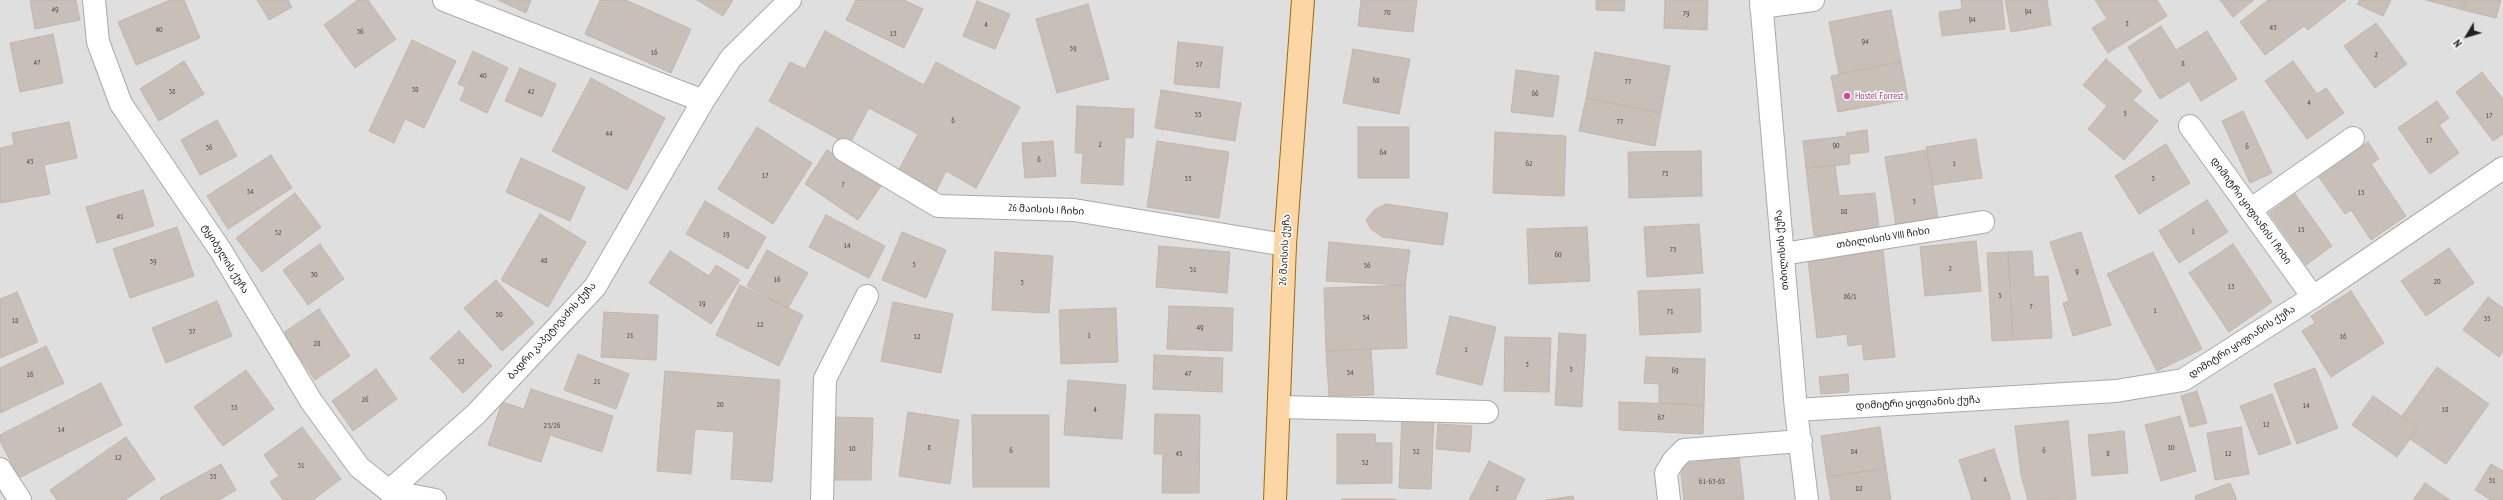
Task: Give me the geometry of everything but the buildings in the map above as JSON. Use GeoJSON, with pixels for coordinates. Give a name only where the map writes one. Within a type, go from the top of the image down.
{"type":"FeatureCollection","features":[{"type":"Feature","properties":{"kind":"main road","name":"26 მაისის ქუჩა"},"geometry":{"type":"LineString","coordinates":[[1275,500],[1284,245],[1303,0]]}},
{"type":"Feature","properties":{"kind":"street","name":"ტყიბულის ქუჩა"},"geometry":{"type":"LineString","coordinates":[[94,0],[98,42],[121,104],[221,251],[311,401],[359,467],[387,495]]}},
{"type":"Feature","properties":{"kind":"street"},"geometry":{"type":"LineString","coordinates":[[444,0],[703,101]]}},
{"type":"Feature","properties":{"kind":"street","name":"ბადრი კაპეტივაძის ქუჩა"},"geometry":{"type":"LineString","coordinates":[[387,495],[476,414],[595,287],[703,101],[731,58],[790,0]]}},
{"type":"Feature","properties":{"kind":"street"},"geometry":{"type":"LineString","coordinates":[[1761,4],[1813,0]]}},
{"type":"Feature","properties":{"kind":"street","name":"თბილისის ქუჩა"},"geometry":{"type":"LineString","coordinates":[[1761,4],[1796,410],[1801,441],[1807,500]]}},
{"type":"Feature","properties":{"kind":"street","name":"დიმიტრი ყიფიანის I ჩიხი"},"geometry":{"type":"LineString","coordinates":[[2190,126],[2313,297]]}},
{"type":"Feature","properties":{"kind":"street"},"geometry":{"type":"LineString","coordinates":[[2250,210],[2353,138]]}},
{"type":"Feature","properties":{"kind":"street","name":"26 მაისის I ჩიხი"},"geometry":{"type":"LineString","coordinates":[[844,150],[938,206],[1074,210],[1284,245]]}},
{"type":"Feature","properties":{"kind":"street","name":"დიმიტრი ყიფიანის ქუჩა"},"geometry":{"type":"LineString","coordinates":[[1796,410],[2116,391],[2183,380],[2313,297],[2503,168]]}},
{"type":"Feature","properties":{"kind":"street","name":"თბილისის VIII ჩიხი"},"geometry":{"type":"LineString","coordinates":[[1783,254],[1983,222]]}},
{"type":"Feature","properties":{"kind":"street"},"geometry":{"type":"LineString","coordinates":[[822,500],[825,379],[867,296]]}},
{"type":"Feature","properties":{"kind":"street"},"geometry":{"type":"LineString","coordinates":[[1279,407],[1487,412]]}},
{"type":"Feature","properties":{"kind":"street"},"geometry":{"type":"LineString","coordinates":[[1669,500],[1666,473],[1674,460],[1684,450],[1801,441]]}},
{"type":"Feature","properties":{"kind":"street"},"geometry":{"type":"LineString","coordinates":[[0,469],[20,500]]}},
{"type":"Feature","properties":{"kind":"street"},"geometry":{"type":"LineString","coordinates":[[387,495],[435,500]]}},
{"type":"Feature","properties":{"kind":"shaded area"},"geometry":{"type":"Polygon","coordinates":[[[0,0],[2503,0],[2503,500],[0,500],[0,0]]]}},
{"type":"Feature","properties":{"kind":"place","name":"Hostel Forrest"},"geometry":{"type":"Point","coordinates":[1847,96]}}]}
